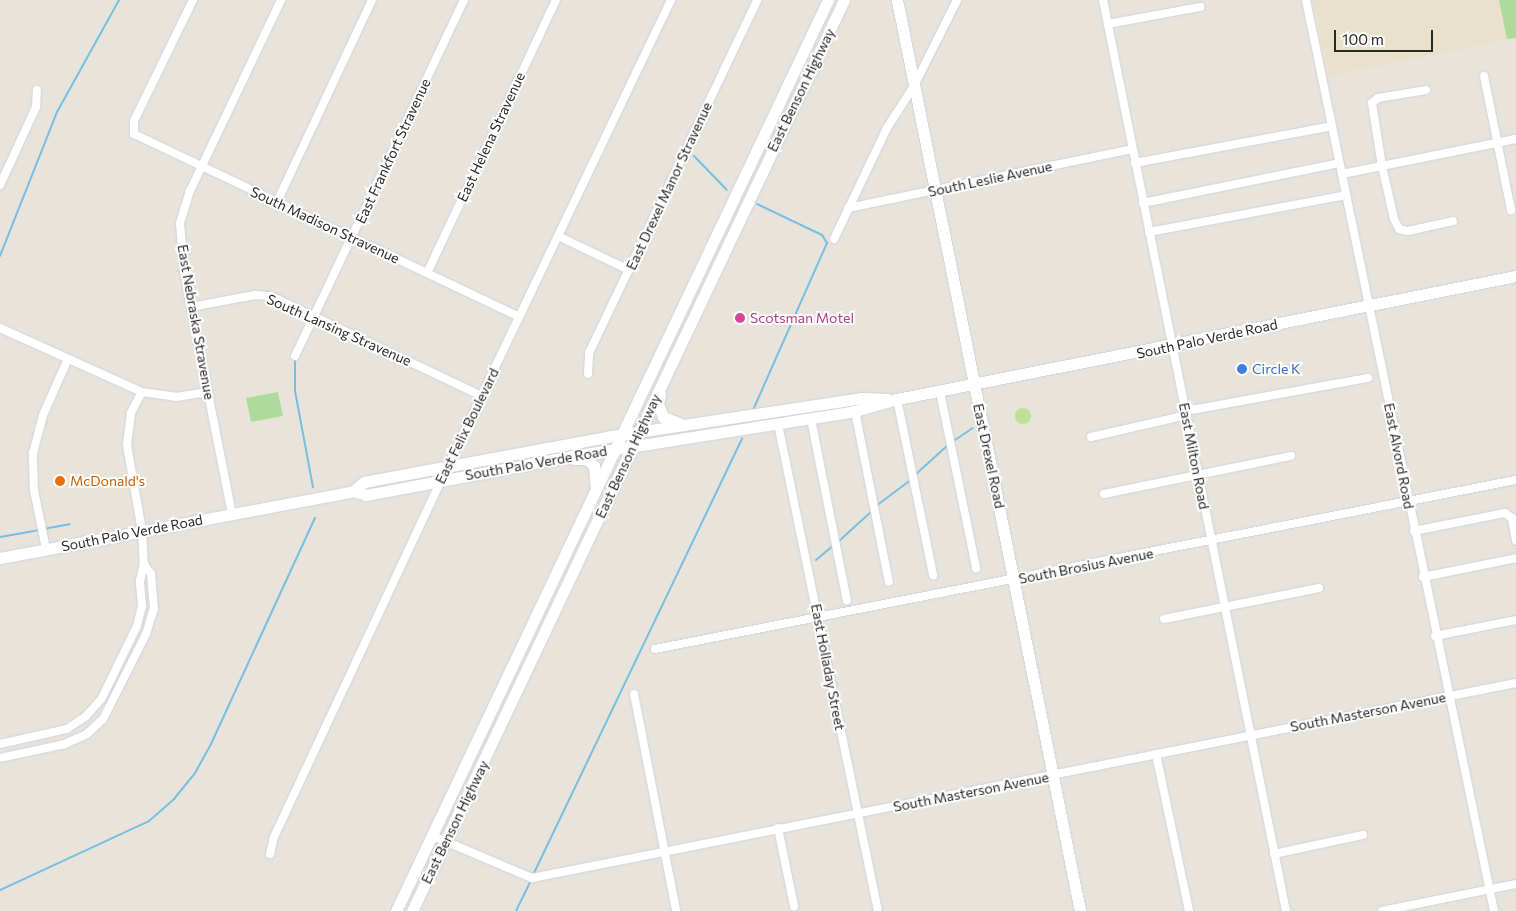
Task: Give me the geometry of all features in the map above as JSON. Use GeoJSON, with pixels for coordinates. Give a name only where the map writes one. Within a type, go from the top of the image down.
{"type":"FeatureCollection","features":[{"type":"Feature","properties":{"kind":"main road","name":"East Benson Highway"},"geometry":{"type":"LineString","coordinates":[[396,911],[828,0]]}},
{"type":"Feature","properties":{"kind":"main road","name":"East Benson Highway"},"geometry":{"type":"LineString","coordinates":[[412,911],[844,0]]}},
{"type":"Feature","properties":{"kind":"main road","name":"East Drexel Road"},"geometry":{"type":"LineString","coordinates":[[897,0],[1080,911]]}},
{"type":"Feature","properties":{"kind":"main road","name":"South Palo Verde Road"},"geometry":{"type":"LineString","coordinates":[[353,490],[366,495],[616,448],[633,447],[855,411],[897,399],[974,386],[1368,304],[1516,276]]}},
{"type":"Feature","properties":{"kind":"main road"},"geometry":{"type":"LineString","coordinates":[[666,376],[660,411],[672,422],[686,425]]}},
{"type":"Feature","properties":{"kind":"main road","name":"South Palo Verde Road"},"geometry":{"type":"LineString","coordinates":[[0,558],[353,490],[364,482],[639,432],[862,398],[897,399]]}},
{"type":"Feature","properties":{"kind":"main road"},"geometry":{"type":"LineString","coordinates":[[562,458],[587,459],[594,466],[597,480],[594,496]]}},
{"type":"Feature","properties":{"kind":"main road"},"geometry":{"type":"LineString","coordinates":[[513,667],[526,672]]}},
{"type":"Feature","properties":{"kind":"street","name":"South Madison Stravenue"},"geometry":{"type":"LineString","coordinates":[[193,0],[134,122],[132,132],[519,317]]}},
{"type":"Feature","properties":{"kind":"street","name":"East Nebraska Stravenue"},"geometry":{"type":"LineString","coordinates":[[232,514],[191,307],[182,254],[180,223],[186,199],[281,0]]}},
{"type":"Feature","properties":{"kind":"street"},"geometry":{"type":"LineString","coordinates":[[277,202],[372,0]]}},
{"type":"Feature","properties":{"kind":"street","name":"East Frankfort Stravenue"},"geometry":{"type":"LineString","coordinates":[[295,356],[464,0]]}},
{"type":"Feature","properties":{"kind":"street","name":"East Helena Stravenue"},"geometry":{"type":"LineString","coordinates":[[427,273],[556,0]]}},
{"type":"Feature","properties":{"kind":"street","name":"East Felix Boulevard"},"geometry":{"type":"LineString","coordinates":[[270,854],[274,837],[441,480],[671,0]]}},
{"type":"Feature","properties":{"kind":"street","name":"East Drexel Manor Stravenue"},"geometry":{"type":"LineString","coordinates":[[588,374],[590,353],[757,0]]}},
{"type":"Feature","properties":{"kind":"street"},"geometry":{"type":"LineString","coordinates":[[834,239],[887,128],[914,86],[957,0]]}},
{"type":"Feature","properties":{"kind":"street","name":"East Milton Road"},"geometry":{"type":"LineString","coordinates":[[1103,0],[1199,474],[1223,607],[1286,911]]}},
{"type":"Feature","properties":{"kind":"street","name":"East Alvord Road"},"geometry":{"type":"LineString","coordinates":[[1306,0],[1422,577],[1494,911]]}},
{"type":"Feature","properties":{"kind":"street"},"geometry":{"type":"LineString","coordinates":[[1108,24],[1200,7]]}},
{"type":"Feature","properties":{"kind":"street"},"geometry":{"type":"LineString","coordinates":[[1484,76],[1511,210]]}},
{"type":"Feature","properties":{"kind":"street"},"geometry":{"type":"LineString","coordinates":[[0,185],[36,107],[37,90]]}},
{"type":"Feature","properties":{"kind":"street"},"geometry":{"type":"LineString","coordinates":[[1426,90],[1370,100],[1382,166],[1398,232],[1453,221]]}},
{"type":"Feature","properties":{"kind":"street"},"geometry":{"type":"LineString","coordinates":[[1135,163],[1332,126]]}},
{"type":"Feature","properties":{"kind":"street"},"geometry":{"type":"LineString","coordinates":[[1342,174],[1516,140]]}},
{"type":"Feature","properties":{"kind":"street","name":"South Leslie Avenue"},"geometry":{"type":"LineString","coordinates":[[848,208],[1132,149]]}},
{"type":"Feature","properties":{"kind":"street"},"geometry":{"type":"LineString","coordinates":[[1143,203],[1339,163]]}},
{"type":"Feature","properties":{"kind":"street"},"geometry":{"type":"LineString","coordinates":[[1149,232],[1346,195]]}},
{"type":"Feature","properties":{"kind":"street"},"geometry":{"type":"LineString","coordinates":[[558,236],[629,270]]}},
{"type":"Feature","properties":{"kind":"street","name":"South Lansing Stravenue"},"geometry":{"type":"LineString","coordinates":[[191,307],[255,295],[271,296],[482,396]]}},
{"type":"Feature","properties":{"kind":"street"},"geometry":{"type":"LineString","coordinates":[[0,328],[67,361],[142,392],[176,397],[208,392]]}},
{"type":"Feature","properties":{"kind":"street"},"geometry":{"type":"LineString","coordinates":[[46,550],[32,470],[33,453],[43,415],[67,361]]}},
{"type":"Feature","properties":{"kind":"street"},"geometry":{"type":"LineString","coordinates":[[1091,437],[1186,413],[1368,378]]}},
{"type":"Feature","properties":{"kind":"street"},"geometry":{"type":"LineString","coordinates":[[0,744],[67,729],[86,716],[102,698],[129,643],[142,606],[140,581],[144,564],[142,531],[127,431],[142,392]]}},
{"type":"Feature","properties":{"kind":"street"},"geometry":{"type":"LineString","coordinates":[[940,392],[976,568]]}},
{"type":"Feature","properties":{"kind":"street"},"geometry":{"type":"LineString","coordinates":[[897,399],[933,575]]}},
{"type":"Feature","properties":{"kind":"street"},"geometry":{"type":"LineString","coordinates":[[855,411],[889,582]]}},
{"type":"Feature","properties":{"kind":"street"},"geometry":{"type":"LineString","coordinates":[[811,419],[847,600]]}},
{"type":"Feature","properties":{"kind":"street","name":"East Holladay Street"},"geometry":{"type":"LineString","coordinates":[[778,424],[878,911]]}},
{"type":"Feature","properties":{"kind":"street"},"geometry":{"type":"LineString","coordinates":[[1104,494],[1291,456]]}},
{"type":"Feature","properties":{"kind":"street","name":"South Brosius Avenue"},"geometry":{"type":"LineString","coordinates":[[656,649],[1211,542],[1516,480]]}},
{"type":"Feature","properties":{"kind":"street"},"geometry":{"type":"LineString","coordinates":[[1414,531],[1505,514],[1512,518],[1516,540]]}},
{"type":"Feature","properties":{"kind":"street"},"geometry":{"type":"LineString","coordinates":[[1422,577],[1516,558]]}},
{"type":"Feature","properties":{"kind":"street"},"geometry":{"type":"LineString","coordinates":[[0,758],[64,744],[87,734],[103,718],[141,644],[154,608],[151,574],[144,564]]}},
{"type":"Feature","properties":{"kind":"street"},"geometry":{"type":"LineString","coordinates":[[1164,620],[1319,588]]}},
{"type":"Feature","properties":{"kind":"street"},"geometry":{"type":"LineString","coordinates":[[1435,636],[1516,620]]}},
{"type":"Feature","properties":{"kind":"street"},"geometry":{"type":"LineString","coordinates":[[129,643],[141,644]]}},
{"type":"Feature","properties":{"kind":"street","name":"South Masterson Avenue"},"geometry":{"type":"LineString","coordinates":[[433,836],[532,878],[1516,683]]}},
{"type":"Feature","properties":{"kind":"street"},"geometry":{"type":"LineString","coordinates":[[634,694],[676,911]]}},
{"type":"Feature","properties":{"kind":"street"},"geometry":{"type":"LineString","coordinates":[[37,737],[39,750]]}},
{"type":"Feature","properties":{"kind":"street"},"geometry":{"type":"LineString","coordinates":[[1156,754],[1189,911]]}},
{"type":"Feature","properties":{"kind":"street"},"geometry":{"type":"LineString","coordinates":[[778,828],[794,906]]}},
{"type":"Feature","properties":{"kind":"street"},"geometry":{"type":"LineString","coordinates":[[1274,854],[1363,836]]}},
{"type":"Feature","properties":{"kind":"street"},"geometry":{"type":"LineString","coordinates":[[1382,911],[1516,884]]}},
{"type":"Feature","properties":{"kind":"shaded area"},"geometry":{"type":"Polygon","coordinates":[[[1313,0],[1516,0],[1516,38],[1329,76],[1313,0]]]}},
{"type":"Feature","properties":{"kind":"green space"},"geometry":{"type":"Polygon","coordinates":[[[1499,0],[1516,0],[1516,38],[1507,39],[1499,0]]]}},
{"type":"Feature","properties":{"kind":"green space"},"geometry":{"type":"Polygon","coordinates":[[[278,392],[283,416],[251,422],[246,398],[278,392]]]}},
{"type":"Feature","properties":{"kind":"green space"},"geometry":{"type":"Polygon","coordinates":[[[1023,408],[1029,410],[1031,416],[1029,422],[1023,424],[1017,422],[1015,416],[1017,410],[1023,408]]]}},
{"type":"Feature","properties":{"kind":"waterway"},"geometry":{"type":"LineString","coordinates":[[0,256],[57,112],[119,0]]}},
{"type":"Feature","properties":{"kind":"waterway"},"geometry":{"type":"LineString","coordinates":[[694,156],[727,190]]}},
{"type":"Feature","properties":{"kind":"waterway"},"geometry":{"type":"LineString","coordinates":[[753,410],[827,243],[822,235],[757,204]]}},
{"type":"Feature","properties":{"kind":"waterway"},"geometry":{"type":"LineString","coordinates":[[295,360],[295,391],[313,487]]}},
{"type":"Feature","properties":{"kind":"waterway"},"geometry":{"type":"LineString","coordinates":[[952,442],[973,428]]}},
{"type":"Feature","properties":{"kind":"waterway"},"geometry":{"type":"LineString","coordinates":[[533,875],[742,438]]}},
{"type":"Feature","properties":{"kind":"waterway"},"geometry":{"type":"LineString","coordinates":[[915,475],[948,445]]}},
{"type":"Feature","properties":{"kind":"waterway"},"geometry":{"type":"LineString","coordinates":[[876,506],[912,479]]}},
{"type":"Feature","properties":{"kind":"waterway"},"geometry":{"type":"LineString","coordinates":[[838,542],[873,510]]}},
{"type":"Feature","properties":{"kind":"waterway"},"geometry":{"type":"LineString","coordinates":[[0,890],[149,821],[174,799],[195,773],[211,744],[315,518]]}},
{"type":"Feature","properties":{"kind":"waterway"},"geometry":{"type":"LineString","coordinates":[[43,529],[70,524]]}},
{"type":"Feature","properties":{"kind":"waterway"},"geometry":{"type":"LineString","coordinates":[[0,537],[38,530]]}},
{"type":"Feature","properties":{"kind":"waterway"},"geometry":{"type":"LineString","coordinates":[[816,560],[834,545]]}},
{"type":"Feature","properties":{"kind":"waterway"},"geometry":{"type":"LineString","coordinates":[[516,911],[531,880]]}},
{"type":"Feature","properties":{"kind":"place","name":"Scotsman Motel"},"geometry":{"type":"Point","coordinates":[740,318]}},
{"type":"Feature","properties":{"kind":"place","name":"Circle K"},"geometry":{"type":"Point","coordinates":[1242,369]}},
{"type":"Feature","properties":{"kind":"place","name":"McDonald's"},"geometry":{"type":"Point","coordinates":[60,481]}}]}
